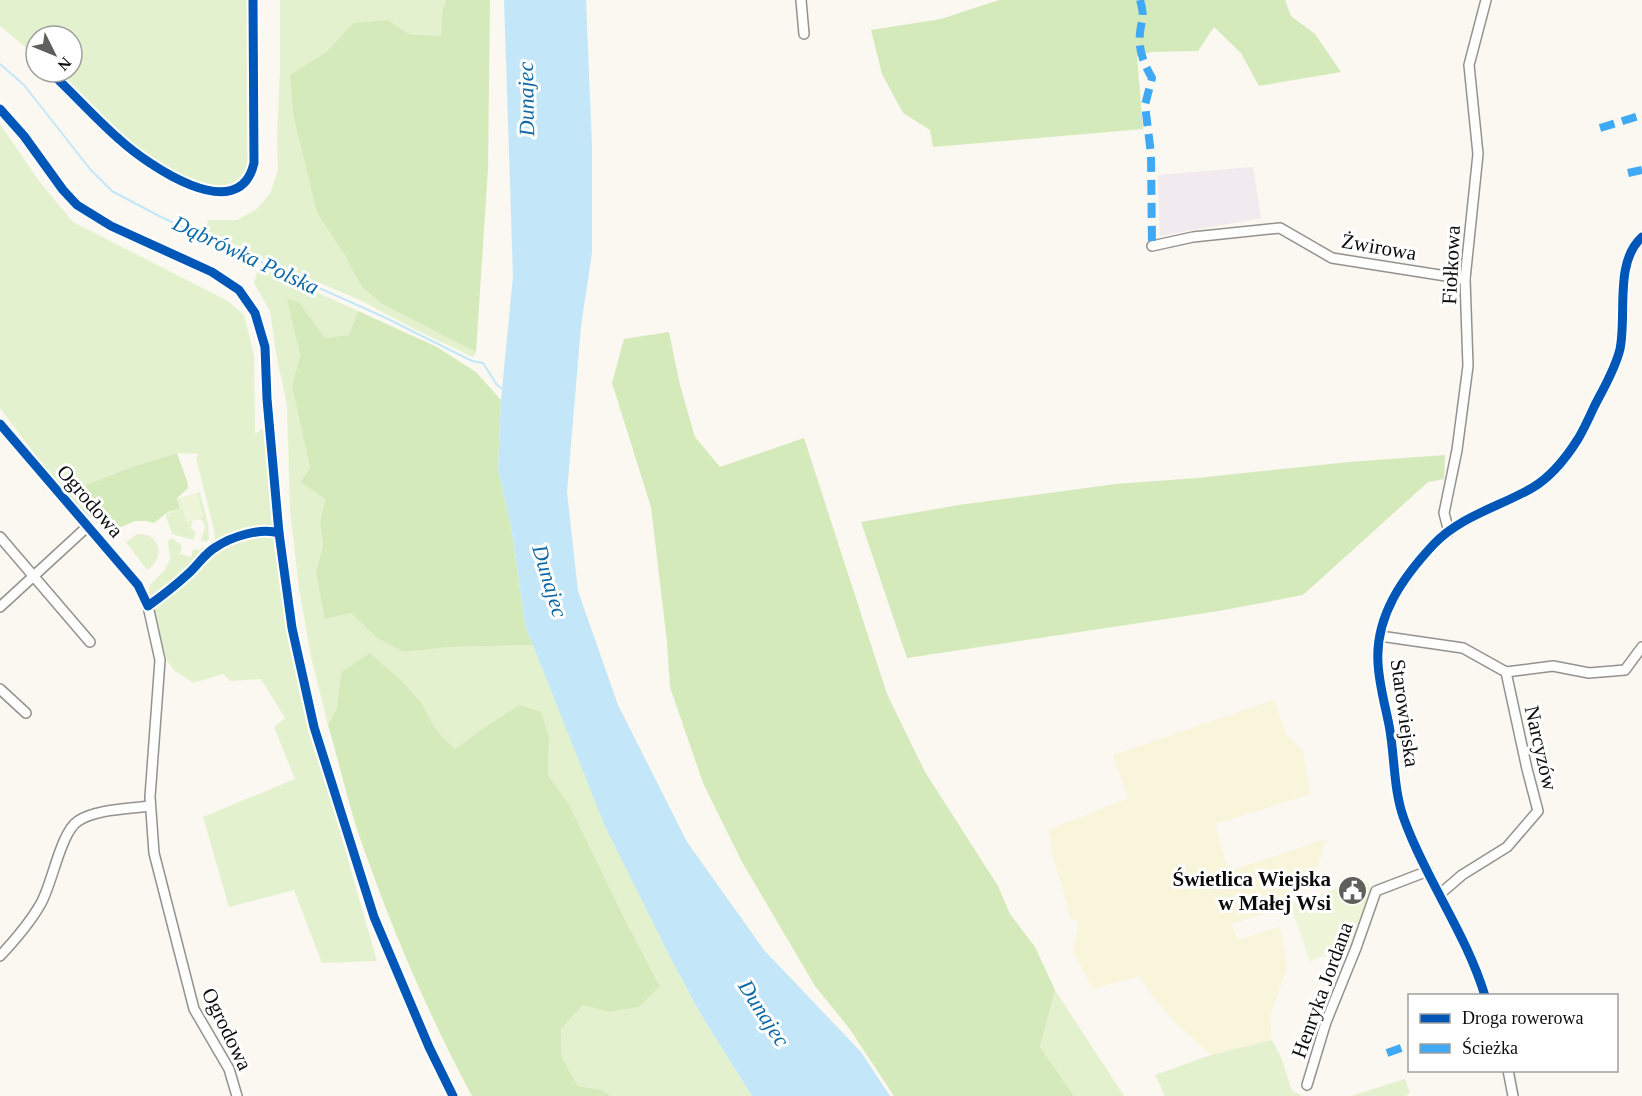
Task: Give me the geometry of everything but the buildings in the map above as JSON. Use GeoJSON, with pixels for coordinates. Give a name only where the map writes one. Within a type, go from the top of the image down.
{"type":"FeatureCollection","features":[{"type":"Feature","properties":{"kind":"street"},"geometry":{"type":"LineString","coordinates":[[801,0],[804,34]]}},
{"type":"Feature","properties":{"kind":"street","name":"Fiołkowa"},"geometry":{"type":"LineString","coordinates":[[1449,531],[1444,513],[1468,366],[1465,279],[1478,154],[1469,65],[1486,0]]}},
{"type":"Feature","properties":{"kind":"street","name":"Żwirowa"},"geometry":{"type":"LineString","coordinates":[[1152,246],[1193,237],[1280,228],[1332,258],[1465,279]]}},
{"type":"Feature","properties":{"kind":"street","name":"Starowiejska"},"geometry":{"type":"LineString","coordinates":[[1484,994],[1468,947],[1403,817],[1396,788],[1378,662],[1383,619],[1400,585],[1439,539],[1477,514],[1537,485],[1557,468],[1571,450],[1614,368],[1622,336],[1625,269],[1631,251],[1642,237]]}},
{"type":"Feature","properties":{"kind":"street","name":"Ogrodowa"},"geometry":{"type":"LineString","coordinates":[[0,424],[138,585],[148,606],[160,660],[150,806],[154,853],[188,992],[197,1014],[229,1069],[237,1096]]}},
{"type":"Feature","properties":{"kind":"street"},"geometry":{"type":"LineString","coordinates":[[0,607],[88,526]]}},
{"type":"Feature","properties":{"kind":"street"},"geometry":{"type":"LineString","coordinates":[[0,537],[90,642]]}},
{"type":"Feature","properties":{"kind":"street"},"geometry":{"type":"LineString","coordinates":[[1380,636],[1462,648],[1506,672],[1553,666],[1589,672],[1625,669],[1642,647]]}},
{"type":"Feature","properties":{"kind":"street","name":"Narcyzów"},"geometry":{"type":"LineString","coordinates":[[1440,894],[1462,875],[1507,847],[1538,811],[1524,759],[1506,672]]}},
{"type":"Feature","properties":{"kind":"street"},"geometry":{"type":"LineString","coordinates":[[0,689],[26,713]]}},
{"type":"Feature","properties":{"kind":"street"},"geometry":{"type":"LineString","coordinates":[[0,956],[20,935],[42,904],[68,833],[77,822],[103,812],[150,806]]}},
{"type":"Feature","properties":{"kind":"street","name":"Henryka Jordana"},"geometry":{"type":"LineString","coordinates":[[1307,1085],[1326,1022],[1376,891],[1428,871]]}},
{"type":"Feature","properties":{"kind":"street"},"geometry":{"type":"LineString","coordinates":[[1508,1072],[1513,1096]]}},
{"type":"Feature","properties":{"kind":"shaded area"},"geometry":{"type":"Polygon","coordinates":[[[1253,167],[1261,218],[1160,236],[1158,175],[1253,167]]]}},
{"type":"Feature","properties":{"kind":"shaded area"},"geometry":{"type":"Polygon","coordinates":[[[1274,700],[1286,734],[1303,751],[1310,794],[1215,824],[1228,871],[1326,839],[1312,887],[1273,904],[1275,910],[1232,924],[1238,940],[1280,926],[1287,968],[1270,1017],[1272,1040],[1211,1055],[1175,1022],[1157,1002],[1139,976],[1093,989],[1073,952],[1079,921],[1071,919],[1053,856],[1049,830],[1128,798],[1113,755],[1274,700]]]}},
{"type":"Feature","properties":{"kind":"green space"},"geometry":{"type":"Polygon","coordinates":[[[0,0],[250,0],[252,160],[247,176],[238,186],[228,190],[203,187],[143,155],[114,132],[66,84],[84,84],[84,24],[24,24],[24,46],[0,26],[0,0]]]}},
{"type":"Feature","properties":{"kind":"green space"},"geometry":{"type":"Polygon","coordinates":[[[280,0],[446,0],[442,12],[441,36],[409,34],[388,20],[353,23],[326,52],[291,75],[293,114],[306,161],[344,254],[361,286],[382,304],[476,352],[473,357],[364,302],[205,234],[208,220],[237,220],[257,209],[271,192],[278,169],[280,0]]]}},
{"type":"Feature","properties":{"kind":"green space"},"geometry":{"type":"Polygon","coordinates":[[[446,0],[490,0],[488,169],[476,352],[382,304],[361,286],[317,212],[293,114],[290,75],[326,52],[353,23],[388,20],[409,34],[441,36],[442,12],[446,0]]]}},
{"type":"Feature","properties":{"kind":"green space"},"geometry":{"type":"Polygon","coordinates":[[[999,0],[1285,0],[1291,16],[1315,34],[1341,72],[1259,86],[1241,53],[1214,27],[1198,51],[1152,52],[1137,56],[1143,129],[933,147],[930,130],[903,113],[882,74],[871,30],[941,19],[999,0]]]}},
{"type":"Feature","properties":{"kind":"green space"},"geometry":{"type":"Polygon","coordinates":[[[0,124],[39,181],[73,222],[228,301],[244,315],[254,355],[255,434],[268,424],[276,528],[232,536],[215,543],[214,530],[196,458],[199,454],[177,453],[86,485],[82,512],[54,480],[0,408],[0,124]]]}},
{"type":"Feature","properties":{"kind":"green space"},"geometry":{"type":"Polygon","coordinates":[[[259,266],[358,311],[349,335],[325,338],[299,302],[288,300],[300,355],[292,387],[310,468],[325,499],[320,522],[323,545],[316,572],[351,613],[377,638],[404,652],[450,647],[533,645],[668,953],[700,1013],[752,1096],[610,1096],[603,1090],[578,1086],[562,1058],[561,1029],[583,1005],[608,1012],[660,985],[626,922],[570,806],[548,775],[549,737],[519,705],[455,749],[437,731],[421,702],[400,679],[370,653],[341,672],[337,708],[328,725],[311,657],[299,588],[290,511],[287,405],[270,311],[254,283],[259,266]]]}},
{"type":"Feature","properties":{"kind":"green space"},"geometry":{"type":"Polygon","coordinates":[[[287,299],[299,302],[325,338],[349,335],[358,311],[437,347],[476,372],[501,400],[498,469],[512,531],[525,625],[533,645],[450,647],[404,652],[377,638],[351,613],[325,619],[316,572],[323,545],[320,522],[325,499],[301,482],[310,468],[292,387],[300,355],[287,299]]]}},
{"type":"Feature","properties":{"kind":"green space"},"geometry":{"type":"Polygon","coordinates":[[[669,332],[680,385],[695,437],[720,467],[804,438],[887,694],[925,772],[998,886],[1010,914],[1035,947],[1055,990],[1040,1047],[1074,1096],[894,1096],[849,1028],[815,986],[742,862],[703,783],[670,687],[651,507],[612,383],[624,339],[669,332]]]}},
{"type":"Feature","properties":{"kind":"green space"},"geometry":{"type":"Polygon","coordinates":[[[177,453],[188,484],[188,488],[177,498],[180,509],[168,512],[154,523],[135,521],[114,530],[103,528],[82,512],[86,485],[177,453]]]}},
{"type":"Feature","properties":{"kind":"green space"},"geometry":{"type":"Polygon","coordinates":[[[1445,455],[1444,479],[1428,482],[1303,595],[1219,611],[907,658],[861,522],[959,505],[1116,484],[1445,455]]]}},
{"type":"Feature","properties":{"kind":"green space"},"geometry":{"type":"Polygon","coordinates":[[[200,492],[208,524],[209,540],[206,542],[201,540],[205,527],[203,521],[199,519],[192,521],[191,529],[196,532],[193,540],[172,534],[166,516],[168,513],[181,509],[178,498],[180,498],[187,522],[203,517],[197,493],[200,492]]]}},
{"type":"Feature","properties":{"kind":"green space"},"geometry":{"type":"Polygon","coordinates":[[[197,493],[203,517],[187,522],[180,498],[197,493]]]}},
{"type":"Feature","properties":{"kind":"green space"},"geometry":{"type":"Polygon","coordinates":[[[271,533],[276,535],[285,606],[305,710],[377,961],[322,963],[294,890],[229,907],[203,817],[295,779],[274,727],[285,718],[261,679],[230,681],[223,674],[193,683],[174,670],[167,661],[154,610],[222,546],[231,541],[271,533]]]}},
{"type":"Feature","properties":{"kind":"green space"},"geometry":{"type":"Polygon","coordinates":[[[137,534],[151,538],[158,547],[157,559],[147,570],[126,542],[137,534]]]}},
{"type":"Feature","properties":{"kind":"green space"},"geometry":{"type":"Polygon","coordinates":[[[172,538],[182,546],[180,554],[191,557],[193,549],[200,551],[202,546],[208,551],[180,580],[148,599],[150,585],[165,570],[170,559],[168,541],[172,538]]]}},
{"type":"Feature","properties":{"kind":"green space"},"geometry":{"type":"Polygon","coordinates":[[[370,653],[400,679],[421,702],[437,731],[455,749],[519,705],[541,712],[549,737],[548,775],[570,806],[660,986],[639,1007],[608,1012],[583,1005],[561,1029],[562,1058],[578,1086],[603,1090],[610,1096],[472,1096],[410,968],[383,902],[355,821],[328,725],[337,708],[341,672],[370,653]]]}},
{"type":"Feature","properties":{"kind":"green space"},"geometry":{"type":"Polygon","coordinates":[[[1363,880],[1369,884],[1371,891],[1353,946],[1310,961],[1290,904],[1363,880]]]}},
{"type":"Feature","properties":{"kind":"green space"},"geometry":{"type":"Polygon","coordinates":[[[1055,990],[1124,1096],[1074,1096],[1040,1047],[1055,990]]]}},
{"type":"Feature","properties":{"kind":"green space"},"geometry":{"type":"Polygon","coordinates":[[[1272,1040],[1281,1057],[1292,1091],[1303,1096],[1165,1096],[1155,1075],[1211,1055],[1272,1040]]]}},
{"type":"Feature","properties":{"kind":"green space"},"geometry":{"type":"Polygon","coordinates":[[[1405,1079],[1410,1093],[1405,1096],[1351,1096],[1405,1079]]]}},
{"type":"Feature","properties":{"kind":"water","name":"Dunajec"},"geometry":{"type":"Polygon","coordinates":[[[504,0],[586,0],[592,146],[592,253],[581,326],[567,492],[578,591],[618,705],[687,842],[764,950],[861,1052],[890,1096],[752,1096],[700,1013],[604,824],[525,625],[512,531],[498,469],[501,400],[513,276],[504,0]]]}},
{"type":"Feature","properties":{"kind":"waterway","name":"Dąbrówka Polska"},"geometry":{"type":"LineString","coordinates":[[0,64],[24,85],[90,169],[112,191],[161,217],[386,318],[472,361],[483,363],[497,385],[504,390]]}},
{"type":"Feature","properties":{"kind":"marked path"},"geometry":{"type":"LineString","coordinates":[[1140,0],[1143,14],[1140,45],[1144,62],[1152,78],[1145,105],[1151,154],[1152,246]]}},
{"type":"Feature","properties":{"kind":"marked path"},"geometry":{"type":"LineString","coordinates":[[1600,128],[1642,115]]}},
{"type":"Feature","properties":{"kind":"marked path"},"geometry":{"type":"LineString","coordinates":[[1628,173],[1642,170]]}},
{"type":"Feature","properties":{"kind":"marked path"},"geometry":{"type":"LineString","coordinates":[[1387,1053],[1408,1046]]}},
{"type":"Feature","properties":{"kind":"cycle path"},"geometry":{"type":"LineString","coordinates":[[62,84],[110,131],[149,163],[191,185],[212,191],[230,191],[245,182],[254,163],[253,0]]}},
{"type":"Feature","properties":{"kind":"cycle path"},"geometry":{"type":"LineString","coordinates":[[0,109],[24,136],[63,190],[77,205],[111,226],[212,272],[239,290],[255,313],[265,347],[267,399],[279,533],[292,628],[314,727],[374,917],[429,1047],[453,1096]]}},
{"type":"Feature","properties":{"kind":"cycle path"},"geometry":{"type":"LineString","coordinates":[[1484,994],[1467,950],[1423,864],[1400,808],[1378,663],[1381,629],[1393,598],[1434,544],[1468,519],[1539,484],[1558,466],[1573,446],[1609,379],[1618,357],[1622,335],[1625,274],[1633,248],[1642,237]]}},
{"type":"Feature","properties":{"kind":"cycle path"},"geometry":{"type":"LineString","coordinates":[[0,424],[138,585],[148,606],[192,570],[208,552],[222,543],[255,532],[279,533]]}},
{"type":"Feature","properties":{"kind":"place","name":"Świetlica Wiejska w Małej Wsi"},"geometry":{"type":"Point","coordinates":[1352,891]}}]}
